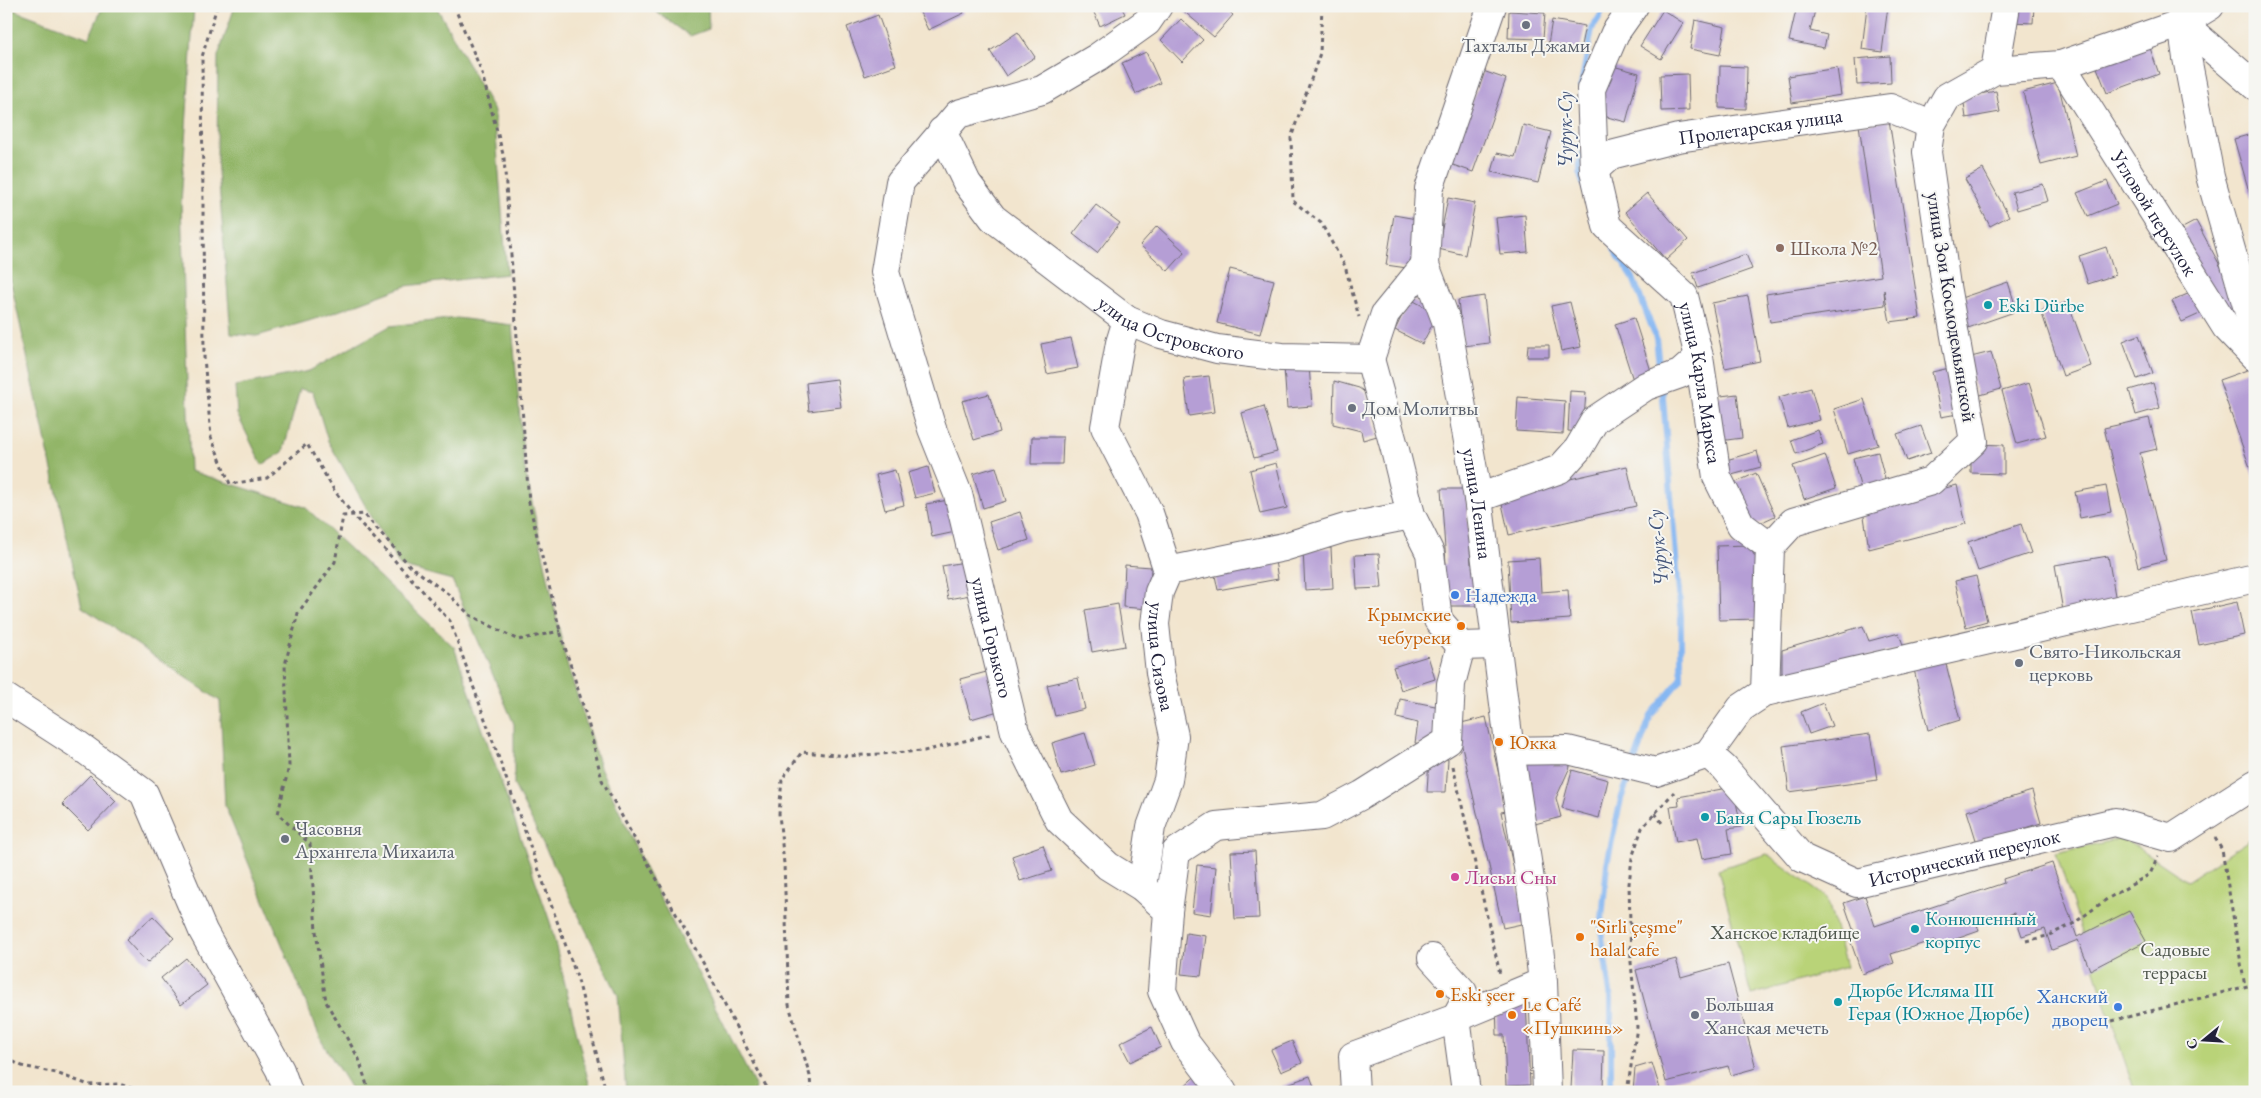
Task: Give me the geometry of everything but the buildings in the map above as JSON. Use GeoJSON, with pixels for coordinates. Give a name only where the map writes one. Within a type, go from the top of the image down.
{"type":"FeatureCollection","features":[{"type":"Feature","properties":{"kind":"street","name":"улица Горького"},"geometry":{"type":"LineString","coordinates":[[1158,6],[1147,22],[1098,57],[1042,90],[958,114],[900,182],[885,272],[932,429],[958,494],[1016,732],[1059,820],[1108,866],[1142,886],[1168,911]]}},
{"type":"Feature","properties":{"kind":"street","name":"улица Ленина"},"geometry":{"type":"LineString","coordinates":[[1492,6],[1429,189],[1426,265],[1447,323],[1478,498],[1510,750],[1534,906],[1543,982],[1547,1092]]}},
{"type":"Feature","properties":{"kind":"street","name":"улица Карла Маркса"},"geometry":{"type":"LineString","coordinates":[[1634,6],[1615,33],[1591,89],[1594,170],[1607,226],[1684,296],[1690,365],[1717,476],[1741,525],[1770,547]]}},
{"type":"Feature","properties":{"kind":"street"},"geometry":{"type":"LineString","coordinates":[[2006,6],[1995,70],[2061,65],[2210,6]]}},
{"type":"Feature","properties":{"kind":"street"},"geometry":{"type":"LineString","coordinates":[[2184,15],[2255,86]]}},
{"type":"Feature","properties":{"kind":"street"},"geometry":{"type":"LineString","coordinates":[[2184,15],[2210,176],[2255,334]]}},
{"type":"Feature","properties":{"kind":"street","name":"Угловой переулок"},"geometry":{"type":"LineString","coordinates":[[2061,65],[2226,327],[2255,357]]}},
{"type":"Feature","properties":{"kind":"street","name":"улица Зои Космодемьянской"},"geometry":{"type":"LineString","coordinates":[[1770,547],[1793,522],[1931,481],[1974,441],[1946,286],[1927,152],[1930,126],[1947,97],[1995,70]]}},
{"type":"Feature","properties":{"kind":"street","name":"Пролетарская улица"},"geometry":{"type":"LineString","coordinates":[[1594,170],[1611,154],[1678,138],[1890,108],[1930,126]]}},
{"type":"Feature","properties":{"kind":"street","name":"улица Островского"},"geometry":{"type":"LineString","coordinates":[[942,132],[967,183],[993,218],[1127,320],[1160,334],[1218,349],[1282,357],[1370,359]]}},
{"type":"Feature","properties":{"kind":"street"},"geometry":{"type":"LineString","coordinates":[[1426,265],[1385,314],[1370,359],[1411,515],[1430,553],[1438,620],[1461,646]]}},
{"type":"Feature","properties":{"kind":"street"},"geometry":{"type":"LineString","coordinates":[[1127,320],[1120,343],[1104,427],[1149,513],[1168,571],[1284,547],[1345,528],[1411,515]]}},
{"type":"Feature","properties":{"kind":"street"},"geometry":{"type":"LineString","coordinates":[[1478,498],[1560,469],[1578,449],[1595,420],[1646,386],[1690,365]]}},
{"type":"Feature","properties":{"kind":"street"},"geometry":{"type":"LineString","coordinates":[[1765,692],[1770,547]]}},
{"type":"Feature","properties":{"kind":"street","name":"улица Сизова"},"geometry":{"type":"LineString","coordinates":[[1142,886],[1151,827],[1168,780],[1174,736],[1160,674],[1155,624],[1159,592],[1168,571]]}},
{"type":"Feature","properties":{"kind":"street"},"geometry":{"type":"LineString","coordinates":[[1510,750],[1568,750],[1607,762],[1656,772],[1708,754],[1741,708],[1765,692],[2255,578]]}},
{"type":"Feature","properties":{"kind":"street"},"geometry":{"type":"LineString","coordinates":[[1461,646],[1497,645]]}},
{"type":"Feature","properties":{"kind":"street"},"geometry":{"type":"LineString","coordinates":[[1224,1092],[1185,1042],[1162,991],[1168,911],[1176,852],[1216,826],[1322,816],[1362,795],[1448,741],[1451,684],[1461,646]]}},
{"type":"Feature","properties":{"kind":"street"},"geometry":{"type":"LineString","coordinates":[[6,698],[78,744],[144,793],[203,930],[280,1070],[288,1092]]}},
{"type":"Feature","properties":{"kind":"street","name":"Исторический переулок"},"geometry":{"type":"LineString","coordinates":[[1708,754],[1724,768],[1802,858],[1857,883],[2115,822],[2171,838]]}},
{"type":"Feature","properties":{"kind":"street"},"geometry":{"type":"LineString","coordinates":[[2171,838],[2255,784]]}},
{"type":"Feature","properties":{"kind":"street"},"geometry":{"type":"LineString","coordinates":[[1432,958],[1463,992],[1465,1001],[1456,1018],[1466,1092]]}},
{"type":"Feature","properties":{"kind":"street"},"geometry":{"type":"LineString","coordinates":[[1355,1092],[1353,1056],[1456,1018],[1543,982]]}},
{"type":"Feature","properties":{"kind":"path"},"geometry":{"type":"LineString","coordinates":[[217,6],[202,57],[204,357],[211,437],[230,484],[267,478],[307,444],[334,490],[353,515],[450,621],[578,980],[606,1092]]}},
{"type":"Feature","properties":{"kind":"path"},"geometry":{"type":"LineString","coordinates":[[454,6],[481,70],[504,158],[529,503],[560,631],[588,722],[602,780],[706,968],[769,1092]]}},
{"type":"Feature","properties":{"kind":"path"},"geometry":{"type":"LineString","coordinates":[[1322,6],[1320,53],[1291,138],[1293,202],[1321,223],[1345,266],[1360,322]]}},
{"type":"Feature","properties":{"kind":"path"},"geometry":{"type":"LineString","coordinates":[[369,1092],[360,1059],[326,1002],[316,931],[310,844],[278,814],[289,766],[289,710],[285,665],[298,614],[335,562],[343,516],[364,514],[410,566],[448,594],[470,615],[518,640],[560,631]]}},
{"type":"Feature","properties":{"kind":"path"},"geometry":{"type":"LineString","coordinates":[[811,1092],[810,1076],[789,1005],[784,864],[780,814],[782,779],[802,752],[848,756],[924,751],[995,734],[1016,732]]}},
{"type":"Feature","properties":{"kind":"path"},"geometry":{"type":"LineString","coordinates":[[1448,741],[1505,998]]}},
{"type":"Feature","properties":{"kind":"path"},"geometry":{"type":"LineString","coordinates":[[1627,1092],[1636,1027],[1631,962],[1629,884],[1632,858],[1642,828],[1678,787]]}},
{"type":"Feature","properties":{"kind":"path"},"geometry":{"type":"LineString","coordinates":[[1655,813],[1662,823]]}},
{"type":"Feature","properties":{"kind":"path"},"geometry":{"type":"LineString","coordinates":[[2203,817],[2222,850],[2245,986]]}},
{"type":"Feature","properties":{"kind":"path"},"geometry":{"type":"LineString","coordinates":[[2026,941],[2047,936],[2073,924],[2107,899],[2150,874],[2171,838]]}},
{"type":"Feature","properties":{"kind":"path"},"geometry":{"type":"LineString","coordinates":[[2112,1021],[2255,984]]}},
{"type":"Feature","properties":{"kind":"path"},"geometry":{"type":"LineString","coordinates":[[6,1058],[22,1066],[56,1073],[89,1086],[119,1084],[143,1092]]}},
{"type":"Feature","properties":{"kind":"green space"},"geometry":{"type":"Polygon","coordinates":[[[103,6],[194,6],[181,203],[190,471],[305,507],[454,647],[550,922],[591,1092],[353,1092],[322,1042],[225,806],[220,701],[82,607],[6,260],[6,7],[89,38],[103,6]]]}},
{"type":"Feature","properties":{"kind":"green space"},"geometry":{"type":"Polygon","coordinates":[[[235,6],[436,6],[494,111],[507,274],[406,286],[322,317],[257,336],[231,334],[217,159],[218,56],[235,6]]]}},
{"type":"Feature","properties":{"kind":"green space"},"geometry":{"type":"Polygon","coordinates":[[[648,6],[708,6],[709,29],[690,36],[648,6]]]}},
{"type":"Feature","properties":{"kind":"green space"},"geometry":{"type":"Polygon","coordinates":[[[457,318],[512,325],[524,465],[565,657],[600,767],[640,858],[755,1086],[754,1092],[626,1092],[618,995],[514,785],[514,724],[452,580],[400,566],[328,441],[313,392],[300,389],[283,452],[262,465],[237,414],[235,386],[309,371],[390,326],[457,318]]]}},
{"type":"Feature","properties":{"kind":"green space","name":"Садовые террасы"},"geometry":{"type":"Polygon","coordinates":[[[2255,836],[2255,1092],[2135,1092],[2056,853],[2124,838],[2187,881],[2255,836]]]}},
{"type":"Feature","properties":{"kind":"green space","name":"Ханское кладбище"},"geometry":{"type":"Polygon","coordinates":[[[1767,854],[1827,898],[1846,967],[1751,995],[1718,869],[1767,854]]]}},
{"type":"Feature","properties":{"kind":"waterway","name":"Чурук-Су"},"geometry":{"type":"LineString","coordinates":[[1581,85],[1592,29],[1606,6]]}},
{"type":"Feature","properties":{"kind":"waterway","name":"Чурук-Су"},"geometry":{"type":"LineString","coordinates":[[1580,155],[1580,175],[1586,191]]}},
{"type":"Feature","properties":{"kind":"waterway","name":"Чурук-Су"},"geometry":{"type":"LineString","coordinates":[[1614,249],[1633,278],[1656,338],[1660,374]]}},
{"type":"Feature","properties":{"kind":"waterway","name":"Чурук-Су"},"geometry":{"type":"LineString","coordinates":[[1635,760],[1651,715],[1681,679],[1681,617],[1662,386]]}},
{"type":"Feature","properties":{"kind":"waterway","name":"Чурук-Су"},"geometry":{"type":"LineString","coordinates":[[1611,1092],[1611,1000],[1601,930],[1607,864],[1621,799],[1631,772]]}},
{"type":"Feature","properties":{"kind":"place","name":"Тахталы Джами"},"geometry":{"type":"Point","coordinates":[1526,25]}},
{"type":"Feature","properties":{"kind":"place","name":"Школа №2"},"geometry":{"type":"Point","coordinates":[1780,248]}},
{"type":"Feature","properties":{"kind":"place","name":"Eski Dürbe"},"geometry":{"type":"Point","coordinates":[1988,305]}},
{"type":"Feature","properties":{"kind":"place","name":"Дом Молитвы"},"geometry":{"type":"Point","coordinates":[1352,408]}},
{"type":"Feature","properties":{"kind":"place","name":"Надежда"},"geometry":{"type":"Point","coordinates":[1455,595]}},
{"type":"Feature","properties":{"kind":"place","name":"Крымские чебуреки"},"geometry":{"type":"Point","coordinates":[1461,626]}},
{"type":"Feature","properties":{"kind":"place","name":"Свято-Никольская церковь"},"geometry":{"type":"Point","coordinates":[2019,663]}},
{"type":"Feature","properties":{"kind":"place","name":"Юкка"},"geometry":{"type":"Point","coordinates":[1499,742]}},
{"type":"Feature","properties":{"kind":"place","name":"Баня Сары Гюзель"},"geometry":{"type":"Point","coordinates":[1705,817]}},
{"type":"Feature","properties":{"kind":"place","name":"Часовня Архангела Михаила"},"geometry":{"type":"Point","coordinates":[285,839]}},
{"type":"Feature","properties":{"kind":"place","name":"Лисьи Сны"},"geometry":{"type":"Point","coordinates":[1455,877]}},
{"type":"Feature","properties":{"kind":"place","name":"Конюшенный корпус"},"geometry":{"type":"Point","coordinates":[1915,929]}},
{"type":"Feature","properties":{"kind":"place","name":"\"Sirli çeşme\" halal cafe"},"geometry":{"type":"Point","coordinates":[1580,937]}},
{"type":"Feature","properties":{"kind":"place","name":"Eski şeer"},"geometry":{"type":"Point","coordinates":[1440,994]}},
{"type":"Feature","properties":{"kind":"place","name":"Дюрбе Исляма III Герая (Южное Дюрбе)"},"geometry":{"type":"Point","coordinates":[1838,1002]}},
{"type":"Feature","properties":{"kind":"place","name":"Ханский дворец"},"geometry":{"type":"Point","coordinates":[2118,1007]}},
{"type":"Feature","properties":{"kind":"place","name":"Le Café «Пушкинь»"},"geometry":{"type":"Point","coordinates":[1512,1015]}},
{"type":"Feature","properties":{"kind":"place","name":"Большая Ханская мечеть"},"geometry":{"type":"Point","coordinates":[1695,1015]}}]}
